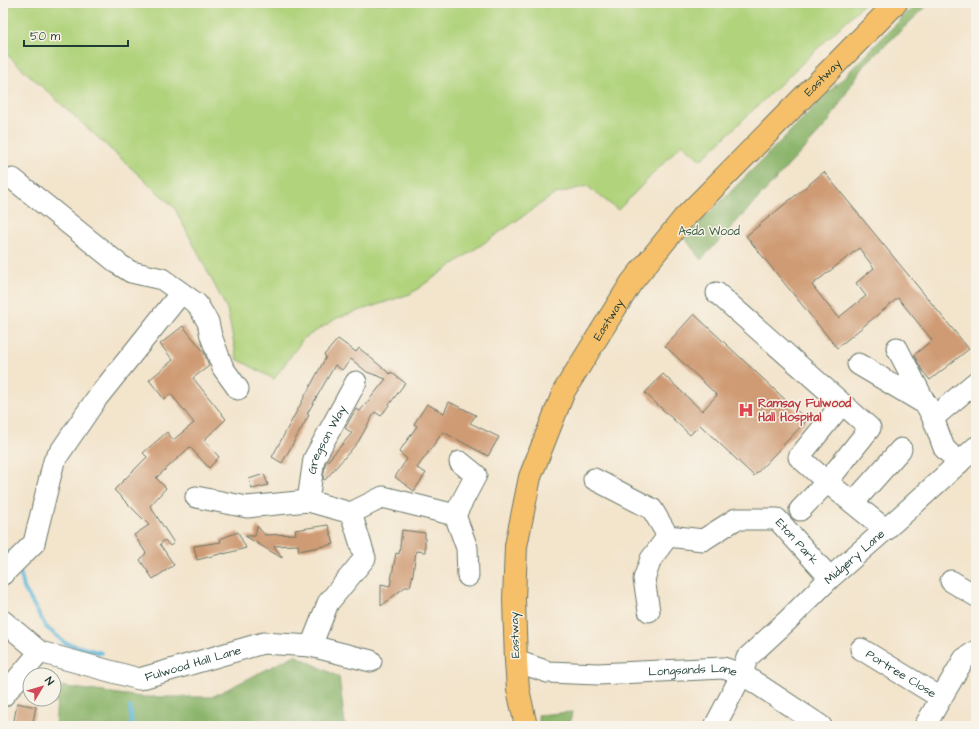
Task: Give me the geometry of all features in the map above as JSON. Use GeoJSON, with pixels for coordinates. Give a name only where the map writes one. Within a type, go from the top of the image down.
{"type":"FeatureCollection","features":[{"type":"Feature","properties":{"kind":"main road","name":"Eastway"},"geometry":{"type":"LineString","coordinates":[[526,726],[518,689],[516,661],[514,600],[516,546],[530,477],[564,391],[631,283],[683,219],[896,3]]}},
{"type":"Feature","properties":{"kind":"street"},"geometry":{"type":"LineString","coordinates":[[13,180],[120,265],[131,272],[162,279],[197,304],[208,322],[223,368],[238,389]]}},
{"type":"Feature","properties":{"kind":"street"},"geometry":{"type":"LineString","coordinates":[[3,574],[34,543],[54,461],[97,398],[181,293]]}},
{"type":"Feature","properties":{"kind":"street"},"geometry":{"type":"LineString","coordinates":[[717,293],[870,428],[827,482],[800,510]]}},
{"type":"Feature","properties":{"kind":"street"},"geometry":{"type":"LineString","coordinates":[[897,348],[930,411],[944,448],[959,463]]}},
{"type":"Feature","properties":{"kind":"street"},"geometry":{"type":"LineString","coordinates":[[858,364],[930,411]]}},
{"type":"Feature","properties":{"kind":"street","name":"Gregson Way"},"geometry":{"type":"LineString","coordinates":[[308,500],[314,459],[356,382]]}},
{"type":"Feature","properties":{"kind":"street"},"geometry":{"type":"LineString","coordinates":[[930,411],[976,382]]}},
{"type":"Feature","properties":{"kind":"street"},"geometry":{"type":"LineString","coordinates":[[842,404],[799,457],[886,530]]}},
{"type":"Feature","properties":{"kind":"street","name":"Midgery Lane"},"geometry":{"type":"LineString","coordinates":[[715,726],[742,674],[747,658],[830,578],[886,530],[976,447]]}},
{"type":"Feature","properties":{"kind":"street"},"geometry":{"type":"LineString","coordinates":[[853,503],[901,449]]}},
{"type":"Feature","properties":{"kind":"street"},"geometry":{"type":"LineString","coordinates":[[460,462],[476,475],[455,515],[467,548],[468,576]]}},
{"type":"Feature","properties":{"kind":"street"},"geometry":{"type":"LineString","coordinates":[[594,479],[652,509],[668,536],[651,559],[644,578],[649,611]]}},
{"type":"Feature","properties":{"kind":"street"},"geometry":{"type":"LineString","coordinates":[[196,498],[247,507],[308,500],[352,513],[383,497],[455,515]]}},
{"type":"Feature","properties":{"kind":"street"},"geometry":{"type":"LineString","coordinates":[[311,646],[328,603],[365,558],[352,513]]}},
{"type":"Feature","properties":{"kind":"street","name":"Eton Park"},"geometry":{"type":"LineString","coordinates":[[668,536],[703,540],[736,519],[777,519],[830,578]]}},
{"type":"Feature","properties":{"kind":"street"},"geometry":{"type":"LineString","coordinates":[[951,581],[976,596]]}},
{"type":"Feature","properties":{"kind":"street","name":"Fulwood Hall Lane"},"geometry":{"type":"LineString","coordinates":[[3,621],[40,652],[139,679],[263,643],[311,646],[371,661]]}},
{"type":"Feature","properties":{"kind":"street","name":"Portree Close"},"geometry":{"type":"LineString","coordinates":[[861,649],[941,698]]}},
{"type":"Feature","properties":{"kind":"street"},"geometry":{"type":"LineString","coordinates":[[925,726],[964,659],[976,651]]}},
{"type":"Feature","properties":{"kind":"street"},"geometry":{"type":"LineString","coordinates":[[3,696],[40,652]]}},
{"type":"Feature","properties":{"kind":"street","name":"Longsands Lane"},"geometry":{"type":"LineString","coordinates":[[516,661],[548,672],[598,674],[723,668],[742,674],[821,726]]}},
{"type":"Feature","properties":{"kind":"street"},"geometry":{"type":"LineString","coordinates":[[518,689],[548,672]]}},
{"type":"Feature","properties":{"kind":"green space"},"geometry":{"type":"Polygon","coordinates":[[[3,3],[865,3],[701,160],[682,144],[618,210],[587,186],[555,194],[410,294],[337,318],[303,339],[274,379],[237,359],[227,309],[174,207],[3,51],[3,3]]]}},
{"type":"Feature","properties":{"kind":"green space","name":"Asda Wood"},"geometry":{"type":"Polygon","coordinates":[[[917,3],[930,3],[863,66],[827,124],[701,260],[685,238],[917,3]]]}},
{"type":"Feature","properties":{"kind":"green space"},"geometry":{"type":"Polygon","coordinates":[[[295,655],[339,677],[345,726],[55,726],[56,707],[62,707],[62,687],[141,697],[212,697],[295,655]]]}},
{"type":"Feature","properties":{"kind":"green space"},"geometry":{"type":"Polygon","coordinates":[[[572,712],[569,726],[540,726],[538,715],[572,712]]]}},
{"type":"Feature","properties":{"kind":"building"},"geometry":{"type":"Polygon","coordinates":[[[824,172],[969,349],[930,380],[922,370],[914,355],[932,340],[898,298],[837,348],[746,236],[824,172]],[[859,248],[812,285],[838,318],[866,296],[856,283],[874,268],[859,248]]]}},
{"type":"Feature","properties":{"kind":"building"},"geometry":{"type":"Polygon","coordinates":[[[694,314],[807,420],[754,476],[700,425],[690,435],[645,393],[663,374],[702,411],[717,395],[665,346],[694,314]]]}},
{"type":"Feature","properties":{"kind":"building"},"geometry":{"type":"Polygon","coordinates":[[[183,326],[204,352],[209,366],[193,378],[226,419],[204,440],[219,457],[209,468],[190,447],[156,478],[166,488],[150,506],[174,543],[170,546],[165,540],[160,544],[174,565],[153,579],[140,560],[146,553],[134,535],[149,525],[114,490],[147,457],[143,453],[167,432],[173,440],[194,423],[171,394],[164,399],[149,380],[173,360],[160,344],[183,326]]]}},
{"type":"Feature","properties":{"kind":"building"},"geometry":{"type":"Polygon","coordinates":[[[338,339],[356,352],[359,348],[390,374],[391,372],[405,383],[381,416],[375,412],[358,442],[325,480],[323,479],[325,464],[352,433],[345,428],[356,409],[360,411],[386,379],[367,372],[351,359],[342,370],[335,365],[307,414],[309,415],[282,463],[272,457],[326,357],[324,355],[338,339]]]}},
{"type":"Feature","properties":{"kind":"building"},"geometry":{"type":"Polygon","coordinates":[[[449,402],[476,415],[470,423],[499,437],[488,456],[443,432],[417,468],[426,473],[414,491],[395,477],[407,459],[399,452],[417,426],[414,424],[427,404],[444,413],[449,402]]]}},
{"type":"Feature","properties":{"kind":"building"},"geometry":{"type":"Polygon","coordinates":[[[264,474],[268,485],[252,489],[249,479],[264,474]]]}},
{"type":"Feature","properties":{"kind":"building"},"geometry":{"type":"Polygon","coordinates":[[[328,525],[334,544],[299,551],[298,545],[274,546],[282,558],[245,536],[255,536],[257,526],[265,535],[296,534],[295,530],[328,525]]]}},
{"type":"Feature","properties":{"kind":"building"},"geometry":{"type":"Polygon","coordinates":[[[402,530],[425,533],[425,552],[416,551],[410,587],[405,587],[381,606],[381,584],[390,586],[396,553],[399,554],[402,530]]]}},
{"type":"Feature","properties":{"kind":"building"},"geometry":{"type":"Polygon","coordinates":[[[238,532],[246,548],[197,560],[194,546],[221,542],[220,539],[238,532]]]}},
{"type":"Feature","properties":{"kind":"building"},"geometry":{"type":"Polygon","coordinates":[[[17,703],[22,704],[22,707],[36,707],[32,726],[13,726],[17,703]]]}},
{"type":"Feature","properties":{"kind":"waterway"},"geometry":{"type":"LineString","coordinates":[[3,548],[10,558]]}},
{"type":"Feature","properties":{"kind":"waterway"},"geometry":{"type":"LineString","coordinates":[[17,569],[21,575],[24,588],[46,627],[65,643],[101,653]]}},
{"type":"Feature","properties":{"kind":"waterway"},"geometry":{"type":"LineString","coordinates":[[130,707],[132,726]]}},
{"type":"Feature","properties":{"kind":"place","name":"Ramsay Fulwood Hall Hospital"},"geometry":{"type":"Point","coordinates":[746,410]}}]}
